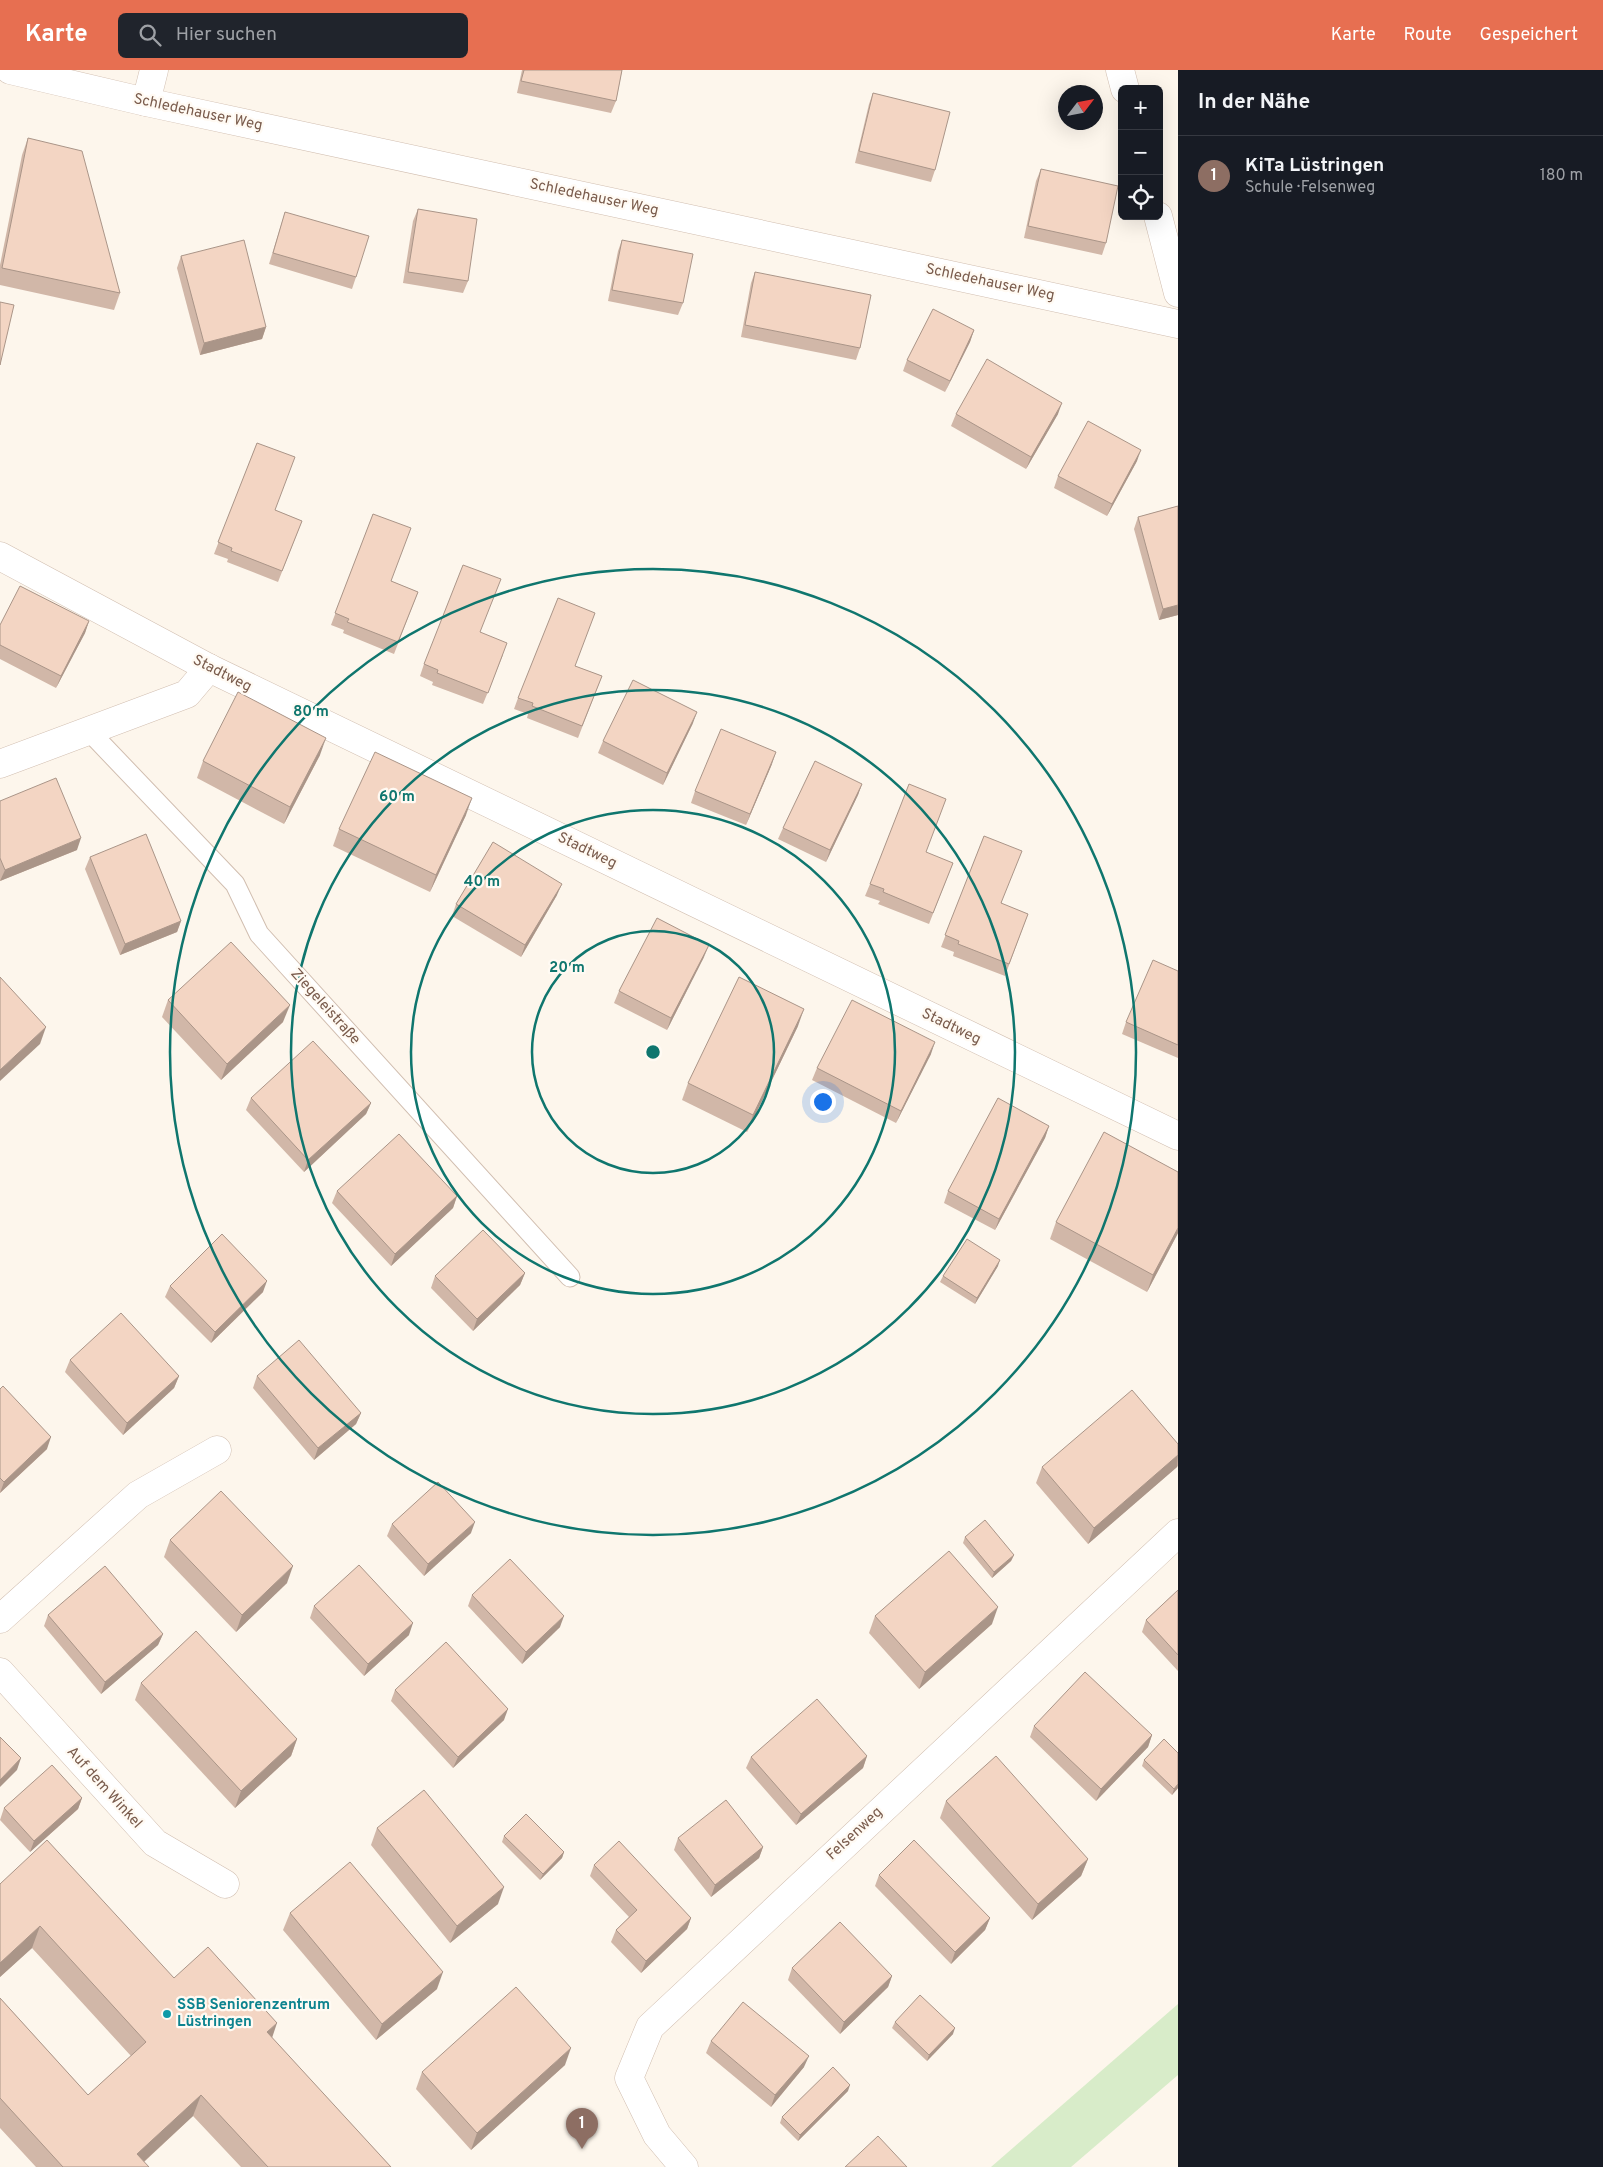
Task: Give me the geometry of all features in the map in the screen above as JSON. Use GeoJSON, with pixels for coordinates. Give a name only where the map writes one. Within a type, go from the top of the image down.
{"type":"FeatureCollection","features":[{"type":"Feature","properties":{"kind":"street","name":"Schledehauser Weg"},"geometry":{"type":"LineString","coordinates":[[10,70],[146,102],[1178,324]]}},
{"type":"Feature","properties":{"kind":"street"},"geometry":{"type":"LineString","coordinates":[[146,102],[154,70]]}},
{"type":"Feature","properties":{"kind":"street"},"geometry":{"type":"LineString","coordinates":[[1120,70],[1124,85]]}},
{"type":"Feature","properties":{"kind":"street"},"geometry":{"type":"LineString","coordinates":[[1159,220],[1178,293]]}},
{"type":"Feature","properties":{"kind":"street","name":"Stadtweg"},"geometry":{"type":"LineString","coordinates":[[0,556],[209,668],[1178,1136]]}},
{"type":"Feature","properties":{"kind":"street"},"geometry":{"type":"LineString","coordinates":[[0,764],[187,694],[209,668]]}},
{"type":"Feature","properties":{"kind":"street"},"geometry":{"type":"LineString","coordinates":[[0,1619],[138,1495],[217,1450]]}},
{"type":"Feature","properties":{"kind":"street","name":"Felsenweg"},"geometry":{"type":"LineString","coordinates":[[684,2167],[657,2135],[630,2078],[650,2027],[1178,1533]]}},
{"type":"Feature","properties":{"kind":"street","name":"Auf dem Winkel"},"geometry":{"type":"LineString","coordinates":[[0,1672],[155,1843],[225,1884]]}},
{"type":"Feature","properties":{"kind":"lane","name":"Ziegeleistraße"},"geometry":{"type":"LineString","coordinates":[[89,731],[235,884],[259,934],[570,1277]]}},
{"type":"Feature","properties":{"kind":"green space"},"geometry":{"type":"Polygon","coordinates":[[[1178,2004],[1178,2075],[1071,2167],[991,2167],[1178,2004]]]}},
{"type":"Feature","properties":{"kind":"building"},"geometry":{"type":"Polygon","coordinates":[[[524,70],[622,70],[616,101],[521,81],[524,70]]]}},
{"type":"Feature","properties":{"kind":"building"},"geometry":{"type":"Polygon","coordinates":[[[873,93],[950,112],[935,170],[859,151],[873,93]]]}},
{"type":"Feature","properties":{"kind":"building"},"geometry":{"type":"Polygon","coordinates":[[[28,138],[82,151],[120,293],[2,268],[28,138]]]}},
{"type":"Feature","properties":{"kind":"building"},"geometry":{"type":"Polygon","coordinates":[[[1041,169],[1118,186],[1106,243],[1028,226],[1041,169]]]}},
{"type":"Feature","properties":{"kind":"building"},"geometry":{"type":"Polygon","coordinates":[[[418,209],[477,219],[468,281],[408,272],[418,209]]]}},
{"type":"Feature","properties":{"kind":"building"},"geometry":{"type":"Polygon","coordinates":[[[285,212],[369,236],[356,277],[273,253],[285,212]]]}},
{"type":"Feature","properties":{"kind":"building"},"geometry":{"type":"Polygon","coordinates":[[[244,240],[266,327],[204,343],[181,256],[244,240]]]}},
{"type":"Feature","properties":{"kind":"building"},"geometry":{"type":"Polygon","coordinates":[[[622,240],[693,254],[683,303],[612,290],[622,240]]]}},
{"type":"Feature","properties":{"kind":"building"},"geometry":{"type":"Polygon","coordinates":[[[755,272],[871,295],[860,348],[745,325],[755,272]]]}},
{"type":"Feature","properties":{"kind":"building"},"geometry":{"type":"Polygon","coordinates":[[[0,302],[14,305],[0,365],[0,302]]]}},
{"type":"Feature","properties":{"kind":"building"},"geometry":{"type":"Polygon","coordinates":[[[933,309],[974,330],[950,381],[907,360],[933,309]]]}},
{"type":"Feature","properties":{"kind":"building"},"geometry":{"type":"Polygon","coordinates":[[[987,359],[1062,403],[1031,457],[956,414],[987,359]]]}},
{"type":"Feature","properties":{"kind":"building"},"geometry":{"type":"Polygon","coordinates":[[[1088,421],[1141,450],[1112,504],[1058,476],[1088,421]]]}},
{"type":"Feature","properties":{"kind":"building"},"geometry":{"type":"Polygon","coordinates":[[[257,443],[295,457],[275,510],[302,521],[282,571],[231,551],[232,548],[218,542],[257,443]]]}},
{"type":"Feature","properties":{"kind":"building"},"geometry":{"type":"Polygon","coordinates":[[[1178,506],[1178,605],[1163,609],[1138,517],[1178,506]]]}},
{"type":"Feature","properties":{"kind":"building"},"geometry":{"type":"Polygon","coordinates":[[[373,514],[411,528],[391,581],[418,592],[398,642],[347,622],[349,619],[335,613],[373,514]]]}},
{"type":"Feature","properties":{"kind":"building"},"geometry":{"type":"Polygon","coordinates":[[[463,565],[501,579],[480,632],[507,643],[488,693],[437,673],[438,670],[424,664],[463,565]]]}},
{"type":"Feature","properties":{"kind":"building"},"geometry":{"type":"Polygon","coordinates":[[[20,586],[89,621],[61,676],[0,645],[0,625],[20,586]]]}},
{"type":"Feature","properties":{"kind":"building"},"geometry":{"type":"Polygon","coordinates":[[[558,598],[595,613],[575,666],[602,676],[582,726],[532,706],[533,703],[518,698],[558,598]]]}},
{"type":"Feature","properties":{"kind":"building"},"geometry":{"type":"Polygon","coordinates":[[[633,680],[697,712],[667,773],[603,741],[633,680]]]}},
{"type":"Feature","properties":{"kind":"building"},"geometry":{"type":"Polygon","coordinates":[[[238,692],[326,738],[290,807],[203,761],[238,692]]]}},
{"type":"Feature","properties":{"kind":"building"},"geometry":{"type":"Polygon","coordinates":[[[721,729],[776,752],[750,814],[695,791],[721,729]]]}},
{"type":"Feature","properties":{"kind":"building"},"geometry":{"type":"Polygon","coordinates":[[[375,752],[472,798],[436,875],[339,829],[375,752]]]}},
{"type":"Feature","properties":{"kind":"building"},"geometry":{"type":"Polygon","coordinates":[[[815,761],[862,784],[830,850],[783,828],[815,761]]]}},
{"type":"Feature","properties":{"kind":"building"},"geometry":{"type":"Polygon","coordinates":[[[56,778],[81,838],[5,870],[0,858],[0,801],[56,778]]]}},
{"type":"Feature","properties":{"kind":"building"},"geometry":{"type":"Polygon","coordinates":[[[909,784],[946,799],[926,852],[953,863],[933,913],[883,892],[884,889],[870,884],[909,784]]]}},
{"type":"Feature","properties":{"kind":"building"},"geometry":{"type":"Polygon","coordinates":[[[146,834],[181,921],[125,944],[90,857],[146,834]]]}},
{"type":"Feature","properties":{"kind":"building"},"geometry":{"type":"Polygon","coordinates":[[[984,836],[1022,851],[1001,903],[1028,914],[1009,964],[958,944],[959,941],[945,935],[984,836]]]}},
{"type":"Feature","properties":{"kind":"building"},"geometry":{"type":"Polygon","coordinates":[[[493,842],[562,884],[525,945],[456,904],[493,842]]]}},
{"type":"Feature","properties":{"kind":"building"},"geometry":{"type":"Polygon","coordinates":[[[657,918],[709,945],[671,1018],[619,991],[657,918]]]}},
{"type":"Feature","properties":{"kind":"building"},"geometry":{"type":"Polygon","coordinates":[[[231,942],[290,1005],[227,1064],[168,1000],[231,942]]]}},
{"type":"Feature","properties":{"kind":"building"},"geometry":{"type":"Polygon","coordinates":[[[1153,960],[1178,971],[1178,1045],[1126,1022],[1153,960]]]}},
{"type":"Feature","properties":{"kind":"building"},"geometry":{"type":"Polygon","coordinates":[[[0,977],[46,1027],[0,1070],[0,977]]]}},
{"type":"Feature","properties":{"kind":"building"},"geometry":{"type":"Polygon","coordinates":[[[739,977],[804,1009],[753,1115],[688,1083],[739,977]]]}},
{"type":"Feature","properties":{"kind":"building"},"geometry":{"type":"Polygon","coordinates":[[[852,1000],[935,1042],[901,1111],[817,1068],[852,1000]]]}},
{"type":"Feature","properties":{"kind":"building"},"geometry":{"type":"Polygon","coordinates":[[[313,1041],[371,1103],[308,1160],[251,1098],[313,1041]]]}},
{"type":"Feature","properties":{"kind":"building"},"geometry":{"type":"Polygon","coordinates":[[[998,1098],[1049,1126],[999,1219],[948,1191],[998,1098]]]}},
{"type":"Feature","properties":{"kind":"building"},"geometry":{"type":"Polygon","coordinates":[[[1104,1132],[1178,1172],[1178,1228],[1153,1275],[1056,1222],[1104,1132]]]}},
{"type":"Feature","properties":{"kind":"building"},"geometry":{"type":"Polygon","coordinates":[[[399,1134],[457,1196],[395,1254],[337,1191],[399,1134]]]}},
{"type":"Feature","properties":{"kind":"building"},"geometry":{"type":"Polygon","coordinates":[[[483,1230],[525,1273],[477,1319],[435,1276],[483,1230]]]}},
{"type":"Feature","properties":{"kind":"building"},"geometry":{"type":"Polygon","coordinates":[[[222,1234],[267,1281],[215,1332],[170,1286],[222,1234]]]}},
{"type":"Feature","properties":{"kind":"building"},"geometry":{"type":"Polygon","coordinates":[[[967,1239],[1000,1260],[977,1298],[943,1276],[967,1239]]]}},
{"type":"Feature","properties":{"kind":"building"},"geometry":{"type":"Polygon","coordinates":[[[121,1313],[179,1376],[127,1423],[70,1360],[121,1313]]]}},
{"type":"Feature","properties":{"kind":"building"},"geometry":{"type":"Polygon","coordinates":[[[299,1340],[361,1413],[318,1448],[257,1376],[299,1340]]]}},
{"type":"Feature","properties":{"kind":"building"},"geometry":{"type":"Polygon","coordinates":[[[3,1386],[51,1437],[4,1482],[0,1478],[0,1389],[3,1386]]]}},
{"type":"Feature","properties":{"kind":"building"},"geometry":{"type":"Polygon","coordinates":[[[1132,1390],[1178,1444],[1178,1455],[1094,1528],[1042,1467],[1132,1390]]]}},
{"type":"Feature","properties":{"kind":"building"},"geometry":{"type":"Polygon","coordinates":[[[438,1482],[475,1522],[428,1564],[392,1524],[438,1482]]]}},
{"type":"Feature","properties":{"kind":"building"},"geometry":{"type":"Polygon","coordinates":[[[221,1491],[293,1566],[242,1615],[170,1540],[221,1491]]]}},
{"type":"Feature","properties":{"kind":"building"},"geometry":{"type":"Polygon","coordinates":[[[985,1520],[1014,1555],[994,1572],[965,1537],[985,1520]]]}},
{"type":"Feature","properties":{"kind":"building"},"geometry":{"type":"Polygon","coordinates":[[[949,1551],[998,1607],[925,1672],[875,1616],[949,1551]]]}},
{"type":"Feature","properties":{"kind":"building"},"geometry":{"type":"Polygon","coordinates":[[[510,1559],[564,1616],[526,1652],[472,1595],[510,1559]]]}},
{"type":"Feature","properties":{"kind":"building"},"geometry":{"type":"Polygon","coordinates":[[[359,1565],[413,1623],[368,1664],[314,1606],[359,1565]]]}},
{"type":"Feature","properties":{"kind":"building"},"geometry":{"type":"Polygon","coordinates":[[[105,1566],[163,1634],[105,1682],[48,1615],[105,1566]]]}},
{"type":"Feature","properties":{"kind":"building"},"geometry":{"type":"Polygon","coordinates":[[[1178,1590],[1178,1655],[1146,1620],[1178,1590]]]}},
{"type":"Feature","properties":{"kind":"building"},"geometry":{"type":"Polygon","coordinates":[[[196,1631],[297,1739],[241,1791],[141,1683],[196,1631]]]}},
{"type":"Feature","properties":{"kind":"building"},"geometry":{"type":"Polygon","coordinates":[[[446,1642],[508,1709],[458,1757],[395,1690],[446,1642]]]}},
{"type":"Feature","properties":{"kind":"building"},"geometry":{"type":"Polygon","coordinates":[[[1085,1672],[1152,1735],[1101,1789],[1034,1726],[1085,1672]]]}},
{"type":"Feature","properties":{"kind":"building"},"geometry":{"type":"Polygon","coordinates":[[[817,1699],[867,1756],[801,1814],[751,1757],[817,1699]]]}},
{"type":"Feature","properties":{"kind":"building"},"geometry":{"type":"Polygon","coordinates":[[[0,1737],[21,1758],[0,1780],[0,1737]]]}},
{"type":"Feature","properties":{"kind":"building"},"geometry":{"type":"Polygon","coordinates":[[[1164,1739],[1178,1753],[1178,1784],[1174,1789],[1144,1760],[1164,1739]]]}},
{"type":"Feature","properties":{"kind":"building"},"geometry":{"type":"Polygon","coordinates":[[[996,1756],[1088,1859],[1038,1904],[946,1801],[996,1756]]]}},
{"type":"Feature","properties":{"kind":"building"},"geometry":{"type":"Polygon","coordinates":[[[52,1765],[82,1798],[34,1841],[4,1808],[52,1765]]]}},
{"type":"Feature","properties":{"kind":"building"},"geometry":{"type":"Polygon","coordinates":[[[424,1790],[504,1887],[457,1926],[377,1828],[424,1790]]]}},
{"type":"Feature","properties":{"kind":"building"},"geometry":{"type":"Polygon","coordinates":[[[726,1800],[763,1847],[715,1885],[678,1838],[726,1800]]]}},
{"type":"Feature","properties":{"kind":"building"},"geometry":{"type":"Polygon","coordinates":[[[526,1814],[564,1852],[543,1874],[504,1836],[526,1814]]]}},
{"type":"Feature","properties":{"kind":"building","name":"SSB Seniorenzentrum Lüstringen"},"geometry":{"type":"Polygon","coordinates":[[[47,1840],[174,1978],[208,1947],[277,2023],[267,2032],[391,2167],[268,2167],[201,2095],[137,2154],[149,2167],[63,2167],[0,2098],[0,1998],[88,2095],[146,2042],[40,1926],[0,1963],[0,1884],[47,1840]]]}},
{"type":"Feature","properties":{"kind":"building"},"geometry":{"type":"Polygon","coordinates":[[[914,1840],[990,1918],[955,1952],[879,1875],[914,1840]]]}},
{"type":"Feature","properties":{"kind":"building"},"geometry":{"type":"Polygon","coordinates":[[[619,1841],[691,1918],[646,1961],[616,1930],[637,1910],[594,1865],[619,1841]]]}},
{"type":"Feature","properties":{"kind":"building"},"geometry":{"type":"Polygon","coordinates":[[[350,1862],[443,1972],[382,2024],[290,1913],[350,1862]]]}},
{"type":"Feature","properties":{"kind":"building"},"geometry":{"type":"Polygon","coordinates":[[[840,1922],[892,1976],[844,2022],[792,1968],[840,1922]]]}},
{"type":"Feature","properties":{"kind":"building"},"geometry":{"type":"Polygon","coordinates":[[[516,1987],[571,2048],[477,2133],[422,2072],[516,1987]]]}},
{"type":"Feature","properties":{"kind":"building"},"geometry":{"type":"Polygon","coordinates":[[[920,1995],[955,2028],[929,2055],[895,2022],[920,1995]]]}},
{"type":"Feature","properties":{"kind":"building"},"geometry":{"type":"Polygon","coordinates":[[[743,2002],[809,2056],[775,2095],[711,2041],[743,2002]]]}},
{"type":"Feature","properties":{"kind":"building"},"geometry":{"type":"Polygon","coordinates":[[[833,2067],[850,2085],[800,2135],[782,2117],[833,2067]]]}},
{"type":"Feature","properties":{"kind":"building"},"geometry":{"type":"Polygon","coordinates":[[[878,2136],[907,2167],[845,2167],[878,2136]]]}},
{"type":"Feature","properties":{"kind":"place","name":"SSB Seniorenzentrum Lüstringen"},"geometry":{"type":"Point","coordinates":[167,2014]}},
{"type":"Feature","properties":{"kind":"place","name":"KiTa Lüstringen"},"geometry":{"type":"Point","coordinates":[582,2149]}}]}
